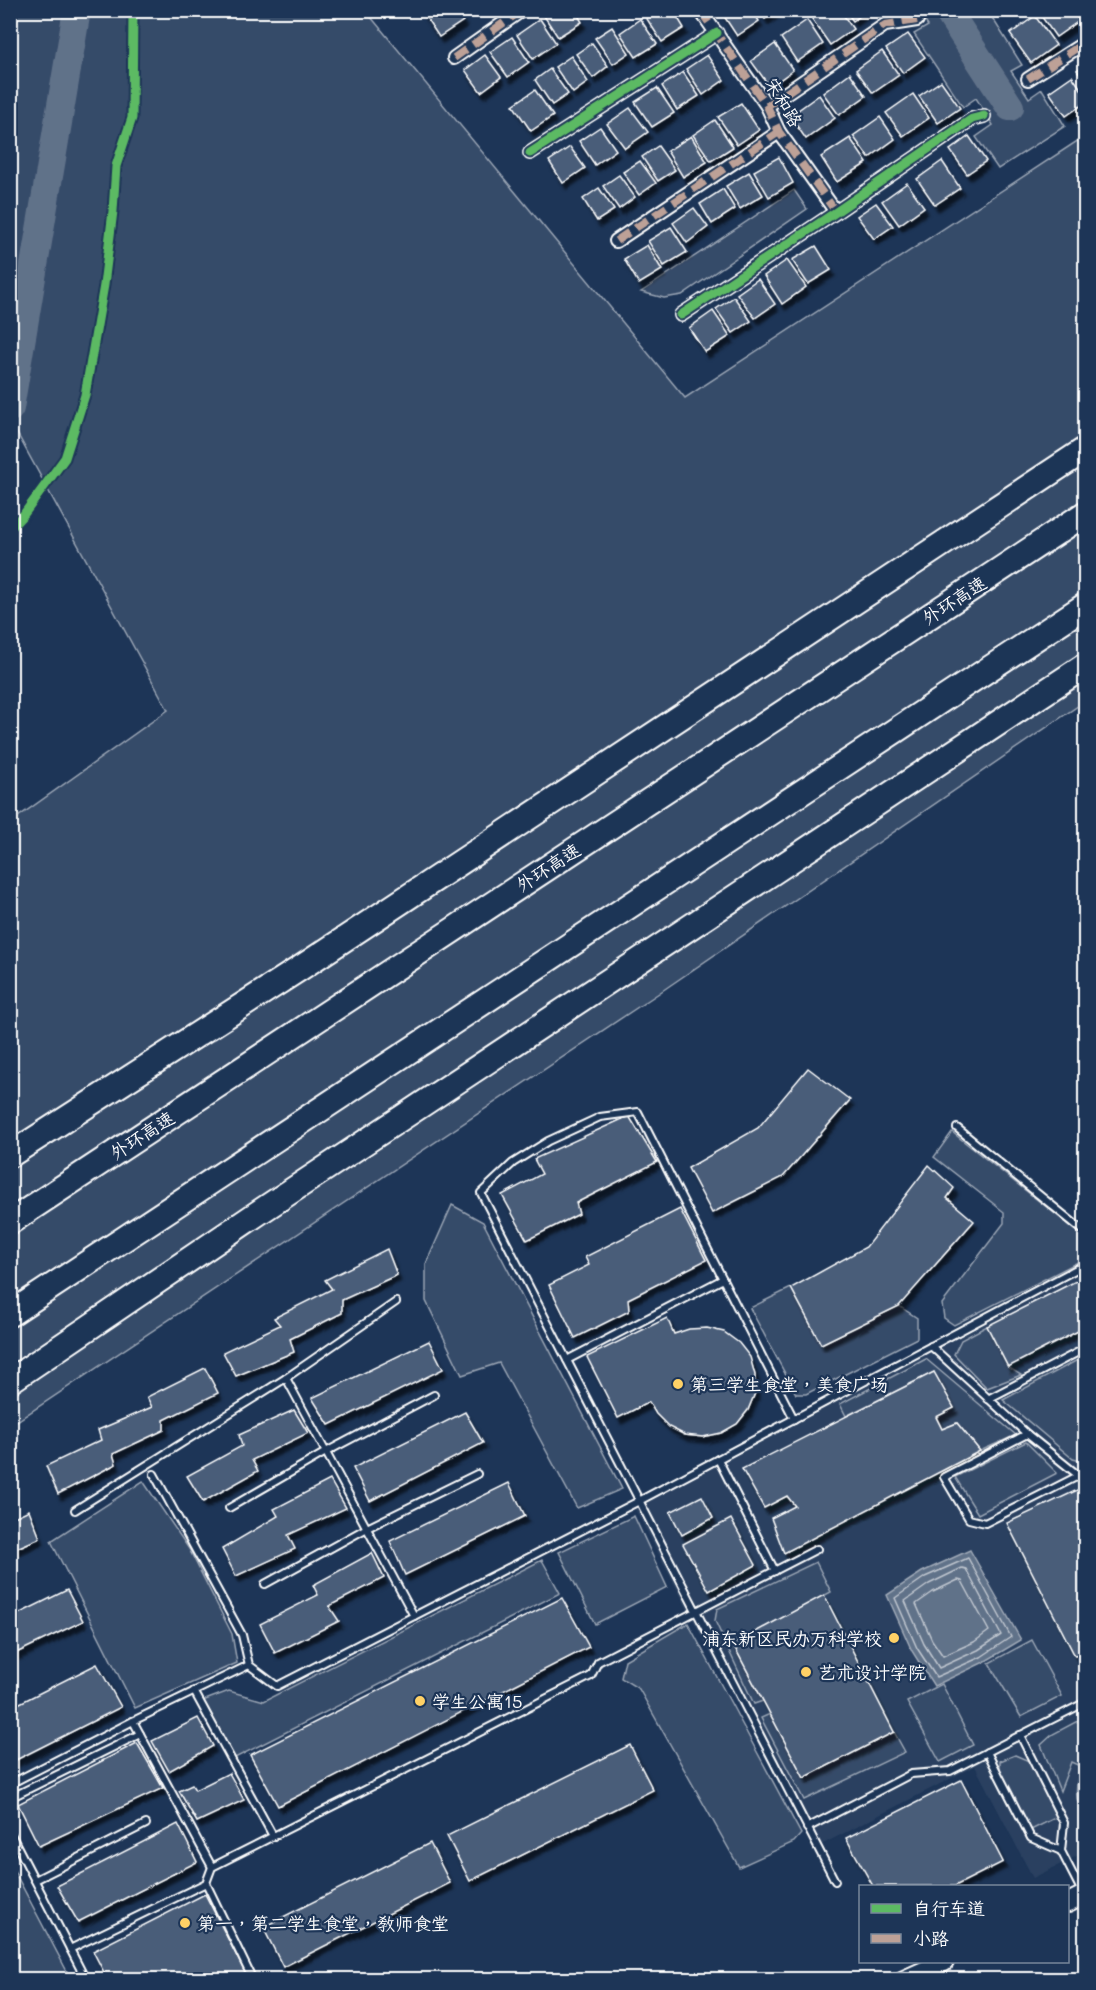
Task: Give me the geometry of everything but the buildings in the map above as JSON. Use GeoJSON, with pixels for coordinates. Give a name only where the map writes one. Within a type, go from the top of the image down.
{"type":"FeatureCollection","features":[{"type":"Feature","properties":{"kind":"highway"},"geometry":{"type":"LineString","coordinates":[[10,1155],[299,969],[1086,449]]}},
{"type":"Feature","properties":{"kind":"highway","name":"外环高速"},"geometry":{"type":"LineString","coordinates":[[10,1222],[1086,513]]}},
{"type":"Feature","properties":{"kind":"highway"},"geometry":{"type":"LineString","coordinates":[[10,1314],[1086,605]]}},
{"type":"Feature","properties":{"kind":"highway"},"geometry":{"type":"LineString","coordinates":[[10,1381],[258,1213],[1086,666]]}},
{"type":"Feature","properties":{"kind":"main road"},"geometry":{"type":"LineString","coordinates":[[904,1980],[942,1963]]}},
{"type":"Feature","properties":{"kind":"street"},"geometry":{"type":"LineString","coordinates":[[454,58],[522,10]]}},
{"type":"Feature","properties":{"kind":"street","name":"宋和路"},"geometry":{"type":"LineString","coordinates":[[700,10],[767,106],[779,132],[836,212]]}},
{"type":"Feature","properties":{"kind":"street"},"geometry":{"type":"LineString","coordinates":[[767,106],[885,25],[917,20]]}},
{"type":"Feature","properties":{"kind":"street"},"geometry":{"type":"LineString","coordinates":[[530,153],[717,33]]}},
{"type":"Feature","properties":{"kind":"street"},"geometry":{"type":"LineString","coordinates":[[1028,79],[1086,42]]}},
{"type":"Feature","properties":{"kind":"street"},"geometry":{"type":"LineString","coordinates":[[681,315],[972,119],[984,116]]}},
{"type":"Feature","properties":{"kind":"street"},"geometry":{"type":"LineString","coordinates":[[616,241],[779,132]]}},
{"type":"Feature","properties":{"kind":"lane"},"geometry":{"type":"LineString","coordinates":[[794,1419],[638,1112],[600,1117],[548,1141],[513,1163],[481,1193],[835,1881]]}},
{"type":"Feature","properties":{"kind":"lane"},"geometry":{"type":"LineString","coordinates":[[957,1128],[1086,1233]]}},
{"type":"Feature","properties":{"kind":"lane"},"geometry":{"type":"LineString","coordinates":[[154,1474],[242,1635],[249,1665],[277,1686],[718,1460],[1086,1264]]}},
{"type":"Feature","properties":{"kind":"lane"},"geometry":{"type":"LineString","coordinates":[[567,1360],[723,1279]]}},
{"type":"Feature","properties":{"kind":"lane"},"geometry":{"type":"LineString","coordinates":[[75,1510],[286,1378],[396,1302]]}},
{"type":"Feature","properties":{"kind":"lane"},"geometry":{"type":"LineString","coordinates":[[931,1346],[1027,1434],[1082,1474],[985,1523],[969,1520],[944,1476],[1027,1434]]}},
{"type":"Feature","properties":{"kind":"lane"},"geometry":{"type":"LineString","coordinates":[[988,1399],[1086,1348]]}},
{"type":"Feature","properties":{"kind":"lane"},"geometry":{"type":"LineString","coordinates":[[286,1378],[414,1616]]}},
{"type":"Feature","properties":{"kind":"lane"},"geometry":{"type":"LineString","coordinates":[[229,1508],[326,1452],[434,1395]]}},
{"type":"Feature","properties":{"kind":"lane"},"geometry":{"type":"LineString","coordinates":[[718,1460],[775,1571]]}},
{"type":"Feature","properties":{"kind":"lane"},"geometry":{"type":"LineString","coordinates":[[265,1584],[367,1528],[477,1474]]}},
{"type":"Feature","properties":{"kind":"lane"},"geometry":{"type":"LineString","coordinates":[[70,1948],[206,1883],[212,1867],[591,1677],[598,1662],[818,1549]]}},
{"type":"Feature","properties":{"kind":"lane"},"geometry":{"type":"LineString","coordinates":[[10,1784],[249,1665]]}},
{"type":"Feature","properties":{"kind":"lane"},"geometry":{"type":"LineString","coordinates":[[194,1691],[273,1836]]}},
{"type":"Feature","properties":{"kind":"lane"},"geometry":{"type":"LineString","coordinates":[[807,1828],[911,1774],[950,1771],[1086,1702]]}},
{"type":"Feature","properties":{"kind":"lane"},"geometry":{"type":"LineString","coordinates":[[133,1721],[212,1867]]}},
{"type":"Feature","properties":{"kind":"lane"},"geometry":{"type":"LineString","coordinates":[[10,1798],[140,1734]]}},
{"type":"Feature","properties":{"kind":"lane"},"geometry":{"type":"LineString","coordinates":[[1020,1735],[1064,1822],[1061,1851],[1079,1897]]}},
{"type":"Feature","properties":{"kind":"lane"},"geometry":{"type":"LineString","coordinates":[[987,1752],[1031,1838],[1061,1851]]}},
{"type":"Feature","properties":{"kind":"lane"},"geometry":{"type":"LineString","coordinates":[[35,1880],[146,1824]]}},
{"type":"Feature","properties":{"kind":"lane"},"geometry":{"type":"LineString","coordinates":[[10,1832],[86,1980]]}},
{"type":"Feature","properties":{"kind":"lane"},"geometry":{"type":"LineString","coordinates":[[206,1883],[253,1980]]}},
{"type":"Feature","properties":{"kind":"shaded area"},"geometry":{"type":"Polygon","coordinates":[[[11,11],[366,11],[685,398],[1085,136],[1085,701],[659,993],[11,1425],[11,822],[168,710],[11,422],[11,11]]]}},
{"type":"Feature","properties":{"kind":"shaded area"},"geometry":{"type":"Polygon","coordinates":[[[918,11],[988,11],[1022,65],[1011,71],[1029,98],[1042,89],[1065,126],[998,169],[976,137],[993,125],[976,98],[963,107],[914,34],[928,26],[918,11]]]}},
{"type":"Feature","properties":{"kind":"shaded area"},"geometry":{"type":"Polygon","coordinates":[[[794,190],[807,209],[682,295],[664,298],[641,292],[794,190]]]}},
{"type":"Feature","properties":{"kind":"shaded area"},"geometry":{"type":"Polygon","coordinates":[[[952,1132],[1083,1236],[1082,1260],[954,1325],[944,1318],[942,1304],[1004,1223],[1004,1212],[934,1157],[952,1132]]]}},
{"type":"Feature","properties":{"kind":"shaded area"},"geometry":{"type":"Polygon","coordinates":[[[452,1205],[483,1222],[622,1489],[577,1508],[499,1363],[462,1375],[426,1301],[426,1264],[452,1205]]]}},
{"type":"Feature","properties":{"kind":"shaded area","name":"浦东新区民办万科学校"},"geometry":{"type":"Polygon","coordinates":[[[1085,1271],[1085,1852],[1033,1878],[975,1766],[813,1849],[635,1509],[1085,1271]]]}},
{"type":"Feature","properties":{"kind":"shaded area"},"geometry":{"type":"Polygon","coordinates":[[[791,1288],[821,1344],[899,1306],[917,1318],[917,1338],[806,1394],[796,1394],[750,1308],[791,1288]]]}},
{"type":"Feature","properties":{"kind":"shaded area"},"geometry":{"type":"Polygon","coordinates":[[[987,1326],[1008,1367],[1021,1375],[987,1388],[954,1354],[961,1340],[987,1326]]]}},
{"type":"Feature","properties":{"kind":"shaded area"},"geometry":{"type":"Polygon","coordinates":[[[1085,1356],[1085,1462],[1073,1459],[1003,1400],[1085,1356]]]}},
{"type":"Feature","properties":{"kind":"shaded area"},"geometry":{"type":"Polygon","coordinates":[[[926,1359],[1016,1435],[980,1451],[957,1423],[942,1429],[936,1417],[954,1408],[934,1372],[846,1416],[840,1404],[926,1359]]]}},
{"type":"Feature","properties":{"kind":"shaded area"},"geometry":{"type":"Polygon","coordinates":[[[1026,1442],[1057,1473],[978,1514],[955,1477],[1026,1442]]]}},
{"type":"Feature","properties":{"kind":"shaded area"},"geometry":{"type":"Polygon","coordinates":[[[143,1481],[189,1549],[232,1634],[237,1663],[135,1708],[51,1541],[143,1481]]]}},
{"type":"Feature","properties":{"kind":"shaded area"},"geometry":{"type":"Polygon","coordinates":[[[634,1516],[667,1587],[595,1624],[559,1552],[634,1516]]]}},
{"type":"Feature","properties":{"kind":"shaded area"},"geometry":{"type":"Polygon","coordinates":[[[542,1560],[560,1593],[231,1760],[200,1702],[229,1691],[264,1701],[542,1560]]]}},
{"type":"Feature","properties":{"kind":"shaded area"},"geometry":{"type":"Polygon","coordinates":[[[816,1562],[831,1592],[733,1644],[763,1701],[754,1704],[715,1621],[717,1609],[816,1562]]]}},
{"type":"Feature","properties":{"kind":"shaded area"},"geometry":{"type":"Polygon","coordinates":[[[688,1623],[801,1834],[794,1842],[739,1867],[639,1689],[621,1678],[625,1660],[688,1623]]]}},
{"type":"Feature","properties":{"kind":"shaded area"},"geometry":{"type":"Polygon","coordinates":[[[1032,1640],[1062,1696],[1021,1717],[989,1663],[1032,1640]]]}},
{"type":"Feature","properties":{"kind":"shaded area"},"geometry":{"type":"Polygon","coordinates":[[[942,1684],[973,1745],[940,1762],[907,1702],[942,1684]]]}},
{"type":"Feature","properties":{"kind":"shaded area"},"geometry":{"type":"Polygon","coordinates":[[[770,1714],[804,1778],[894,1732],[905,1752],[804,1800],[761,1718],[770,1714]]]}},
{"type":"Feature","properties":{"kind":"shaded area"},"geometry":{"type":"Polygon","coordinates":[[[1085,1717],[1085,1813],[1077,1797],[1080,1766],[1071,1762],[1060,1791],[1041,1745],[1053,1734],[1085,1717]]]}},
{"type":"Feature","properties":{"kind":"shaded area"},"geometry":{"type":"Polygon","coordinates":[[[1015,1755],[1029,1761],[1057,1817],[1031,1830],[1000,1771],[1000,1761],[1015,1755]]]}},
{"type":"Feature","properties":{"kind":"shaded area"},"geometry":{"type":"Polygon","coordinates":[[[11,1865],[71,1979],[11,1979],[11,1865]]]}},
{"type":"Feature","properties":{"kind":"water"},"geometry":{"type":"Polygon","coordinates":[[[970,1550],[1021,1640],[984,1662],[934,1686],[912,1651],[887,1595],[922,1572],[970,1550]]]}},
{"type":"Feature","properties":{"kind":"waterway"},"geometry":{"type":"LineString","coordinates":[[10,408],[77,10]]}},
{"type":"Feature","properties":{"kind":"waterway"},"geometry":{"type":"LineString","coordinates":[[947,10],[1010,107]]}},
{"type":"Feature","properties":{"kind":"marked path"},"geometry":{"type":"LineString","coordinates":[[454,58],[522,10]]}},
{"type":"Feature","properties":{"kind":"marked path"},"geometry":{"type":"LineString","coordinates":[[700,10],[767,106],[779,132],[836,212]]}},
{"type":"Feature","properties":{"kind":"marked path"},"geometry":{"type":"LineString","coordinates":[[767,106],[885,25],[917,20]]}},
{"type":"Feature","properties":{"kind":"marked path"},"geometry":{"type":"LineString","coordinates":[[1028,79],[1086,42]]}},
{"type":"Feature","properties":{"kind":"marked path"},"geometry":{"type":"LineString","coordinates":[[616,241],[779,132]]}},
{"type":"Feature","properties":{"kind":"cycle path"},"geometry":{"type":"LineString","coordinates":[[10,529],[24,514],[65,458],[85,395],[104,285],[116,166],[132,118],[133,10]]}},
{"type":"Feature","properties":{"kind":"cycle path"},"geometry":{"type":"LineString","coordinates":[[530,153],[717,33]]}},
{"type":"Feature","properties":{"kind":"cycle path"},"geometry":{"type":"LineString","coordinates":[[681,315],[972,119],[984,116]]}},
{"type":"Feature","properties":{"kind":"place","name":"第三学生食堂，美食广场"},"geometry":{"type":"Point","coordinates":[678,1384]}},
{"type":"Feature","properties":{"kind":"place","name":"浦东新区民办万科学校"},"geometry":{"type":"Point","coordinates":[894,1638]}},
{"type":"Feature","properties":{"kind":"place","name":"艺术设计学院"},"geometry":{"type":"Point","coordinates":[806,1672]}},
{"type":"Feature","properties":{"kind":"place","name":"学生公寓15"},"geometry":{"type":"Point","coordinates":[420,1701]}},
{"type":"Feature","properties":{"kind":"place","name":"第一，第二学生食堂，教师食堂"},"geometry":{"type":"Point","coordinates":[185,1923]}}]}
